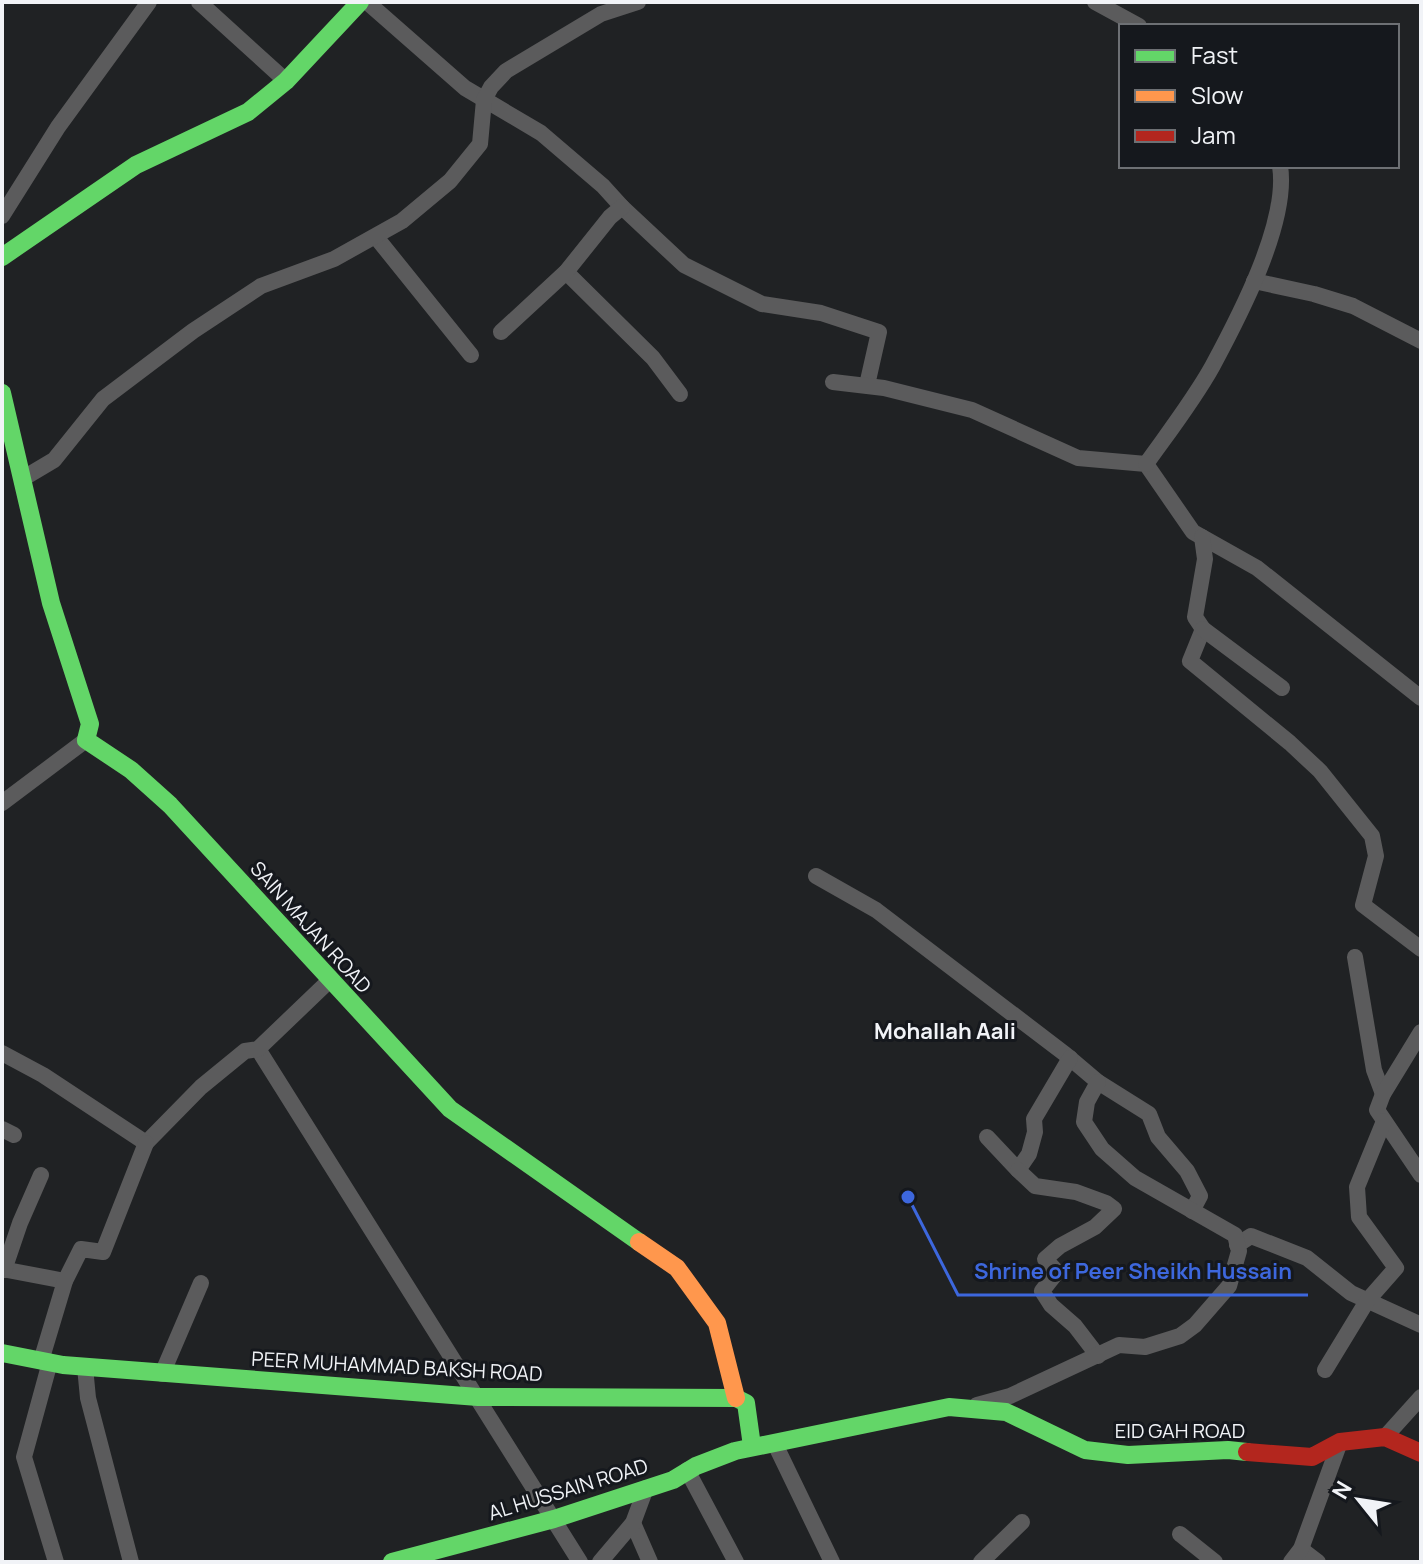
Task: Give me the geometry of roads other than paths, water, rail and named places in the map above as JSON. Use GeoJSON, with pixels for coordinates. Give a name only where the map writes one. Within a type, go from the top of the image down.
{"type":"FeatureCollection","features":[{"type":"Feature","properties":{"kind":"street"},"geometry":{"type":"LineString","coordinates":[[2,216],[58,127],[149,2]]}},
{"type":"Feature","properties":{"kind":"street"},"geometry":{"type":"LineString","coordinates":[[199,2],[286,81]]}},
{"type":"Feature","properties":{"kind":"street"},"geometry":{"type":"LineString","coordinates":[[2,257],[136,165],[248,112],[286,81],[360,2]]}},
{"type":"Feature","properties":{"kind":"street"},"geometry":{"type":"LineString","coordinates":[[367,2],[465,88],[541,133],[603,186],[684,265],[762,304],[821,313],[879,332],[867,385]]}},
{"type":"Feature","properties":{"kind":"street"},"geometry":{"type":"LineString","coordinates":[[22,479],[54,460],[103,399],[193,331],[261,286],[334,259],[402,221],[450,181],[480,144],[484,100],[506,71],[601,14],[638,2]]}},
{"type":"Feature","properties":{"kind":"street"},"geometry":{"type":"LineString","coordinates":[[1095,2],[1135,24]]}},
{"type":"Feature","properties":{"kind":"street"},"geometry":{"type":"LineString","coordinates":[[1146,464],[1211,369],[1254,281],[1272,237],[1284,186],[1280,168]]}},
{"type":"Feature","properties":{"kind":"street"},"geometry":{"type":"LineString","coordinates":[[501,332],[566,272],[610,217],[622,207]]}},
{"type":"Feature","properties":{"kind":"street"},"geometry":{"type":"LineString","coordinates":[[376,237],[471,355]]}},
{"type":"Feature","properties":{"kind":"street"},"geometry":{"type":"LineString","coordinates":[[566,272],[653,358],[680,394]]}},
{"type":"Feature","properties":{"kind":"street"},"geometry":{"type":"LineString","coordinates":[[1254,281],[1353,306],[1421,341]]}},
{"type":"Feature","properties":{"kind":"street"},"geometry":{"type":"LineString","coordinates":[[833,382],[928,397],[972,410],[1078,458],[1146,464]]}},
{"type":"Feature","properties":{"kind":"street"},"geometry":{"type":"LineString","coordinates":[[2,393],[10,457],[22,479],[51,603],[90,724],[86,740],[4,798]]}},
{"type":"Feature","properties":{"kind":"street"},"geometry":{"type":"LineString","coordinates":[[1146,464],[1193,532],[1257,568],[1421,698]]}},
{"type":"Feature","properties":{"kind":"street"},"geometry":{"type":"LineString","coordinates":[[1202,537],[1205,559],[1195,617],[1203,629],[1282,688]]}},
{"type":"Feature","properties":{"kind":"street"},"geometry":{"type":"LineString","coordinates":[[1203,629],[1190,661],[1290,743],[1320,771],[1346,803],[1372,836],[1376,856],[1363,905],[1421,949]]}},
{"type":"Feature","properties":{"kind":"street","name":"SAIN MAJAN ROAD"},"geometry":{"type":"LineString","coordinates":[[86,740],[131,770],[170,805],[450,1109],[677,1268],[717,1323],[736,1398]]}},
{"type":"Feature","properties":{"kind":"street"},"geometry":{"type":"LineString","coordinates":[[816,876],[876,910],[1098,1082],[1149,1114],[1158,1137],[1187,1171],[1200,1196],[1192,1211]]}},
{"type":"Feature","properties":{"kind":"street"},"geometry":{"type":"LineString","coordinates":[[1355,957],[1374,1070],[1383,1094]]}},
{"type":"Feature","properties":{"kind":"street"},"geometry":{"type":"LineString","coordinates":[[56,1562],[24,1457],[65,1281],[81,1249],[103,1252],[146,1143],[201,1087],[245,1051],[258,1049],[330,980]]}},
{"type":"Feature","properties":{"kind":"street"},"geometry":{"type":"LineString","coordinates":[[1421,1032],[1383,1094],[1377,1110],[1421,1175]]}},
{"type":"Feature","properties":{"kind":"street"},"geometry":{"type":"LineString","coordinates":[[258,1049],[580,1562]]}},
{"type":"Feature","properties":{"kind":"street"},"geometry":{"type":"LineString","coordinates":[[2,1053],[43,1075],[146,1143]]}},
{"type":"Feature","properties":{"kind":"street"},"geometry":{"type":"LineString","coordinates":[[1018,1170],[1029,1154],[1035,1132],[1034,1119],[1070,1058]]}},
{"type":"Feature","properties":{"kind":"street"},"geometry":{"type":"LineString","coordinates":[[968,1408],[1010,1396],[1119,1345],[1145,1347],[1180,1336],[1195,1325],[1229,1286],[1239,1251],[1235,1235],[1135,1178],[1102,1149],[1084,1122],[1087,1102],[1098,1082]]}},
{"type":"Feature","properties":{"kind":"street"},"geometry":{"type":"LineString","coordinates":[[1325,1370],[1367,1301],[1396,1268],[1359,1217],[1357,1187],[1384,1121]]}},
{"type":"Feature","properties":{"kind":"street"},"geometry":{"type":"LineString","coordinates":[[987,1137],[1035,1186],[1076,1192],[1114,1209],[1095,1227],[1060,1246],[1045,1259],[1057,1272],[1042,1291],[1098,1356]]}},
{"type":"Feature","properties":{"kind":"street"},"geometry":{"type":"LineString","coordinates":[[41,1175],[3,1269],[65,1281]]}},
{"type":"Feature","properties":{"kind":"street"},"geometry":{"type":"LineString","coordinates":[[1237,1245],[1251,1236],[1307,1258],[1351,1293],[1421,1325]]}},
{"type":"Feature","properties":{"kind":"street"},"geometry":{"type":"LineString","coordinates":[[162,1374],[201,1283]]}},
{"type":"Feature","properties":{"kind":"street","name":"PEER MUHAMMAD BAKSH ROAD"},"geometry":{"type":"LineString","coordinates":[[2,1353],[85,1367],[478,1397],[736,1398]]}},
{"type":"Feature","properties":{"kind":"street"},"geometry":{"type":"LineString","coordinates":[[85,1367],[88,1398],[131,1562]]}},
{"type":"Feature","properties":{"kind":"street"},"geometry":{"type":"LineString","coordinates":[[1421,1397],[1385,1437],[1421,1453]]}},
{"type":"Feature","properties":{"kind":"street"},"geometry":{"type":"LineString","coordinates":[[736,1398],[746,1403],[752,1446]]}},
{"type":"Feature","properties":{"kind":"street","name":"EID GAH ROAD"},"geometry":{"type":"LineString","coordinates":[[752,1446],[775,1444],[949,1407],[1006,1412],[1085,1450],[1128,1455],[1228,1450],[1312,1457],[1340,1442],[1385,1437]]}},
{"type":"Feature","properties":{"kind":"street"},"geometry":{"type":"LineString","coordinates":[[1318,1562],[1296,1556],[1340,1442]]}},
{"type":"Feature","properties":{"kind":"street"},"geometry":{"type":"LineString","coordinates":[[775,1444],[832,1562]]}},
{"type":"Feature","properties":{"kind":"street","name":"AL HUSSAIN ROAD"},"geometry":{"type":"LineString","coordinates":[[392,1562],[554,1519],[673,1480],[687,1470],[752,1446]]}},
{"type":"Feature","properties":{"kind":"street"},"geometry":{"type":"LineString","coordinates":[[687,1470],[736,1562]]}},
{"type":"Feature","properties":{"kind":"street"},"geometry":{"type":"LineString","coordinates":[[600,1562],[633,1523],[646,1488]]}},
{"type":"Feature","properties":{"kind":"street"},"geometry":{"type":"LineString","coordinates":[[981,1562],[1022,1522]]}},
{"type":"Feature","properties":{"kind":"street"},"geometry":{"type":"LineString","coordinates":[[633,1523],[650,1562]]}},
{"type":"Feature","properties":{"kind":"street"},"geometry":{"type":"LineString","coordinates":[[1180,1534],[1215,1562]]}},
{"type":"Feature","properties":{"kind":"place","name":"Shrine of Peer Sheikh Hussain"},"geometry":{"type":"Point","coordinates":[908,1197]}},
{"type":"Feature","properties":{"kind":"district","name":"Mohallah Aali"},"geometry":{"type":"Point","coordinates":[945,1031]}}]}
